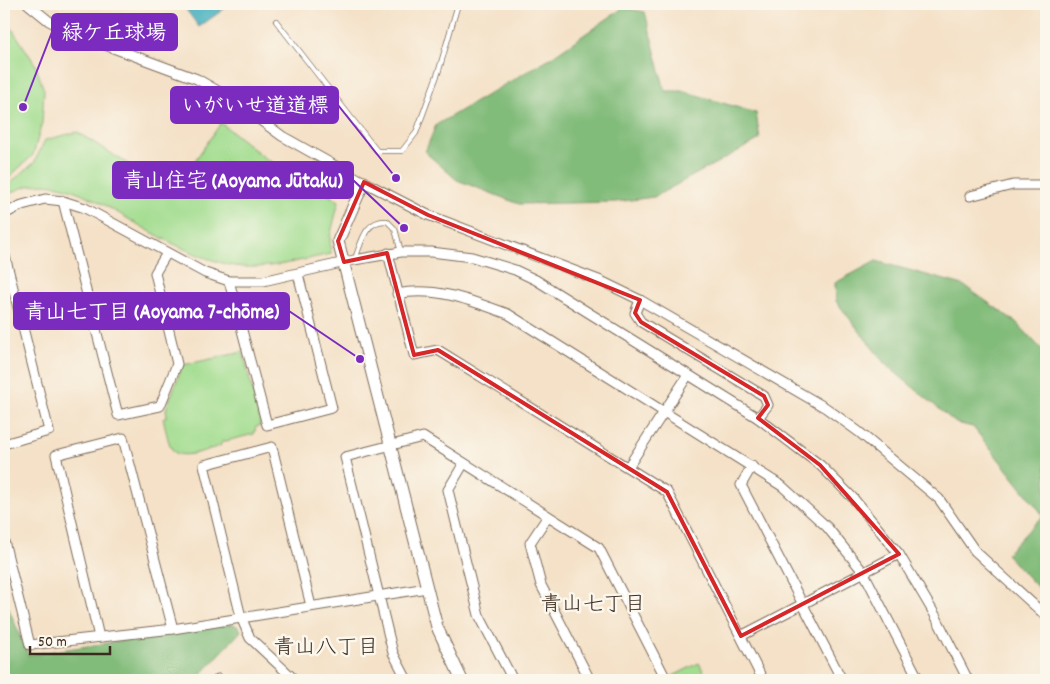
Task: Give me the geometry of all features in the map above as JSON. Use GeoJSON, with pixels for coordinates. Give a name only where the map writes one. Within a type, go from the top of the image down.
{"type":"FeatureCollection","features":[{"type":"Feature","properties":{"kind":"street"},"geometry":{"type":"LineString","coordinates":[[28,4],[49,22],[70,32],[197,79],[215,88],[282,136],[428,215],[601,281],[640,300],[826,408],[859,432],[939,499],[975,551],[1046,616]]}},
{"type":"Feature","properties":{"kind":"street"},"geometry":{"type":"LineString","coordinates":[[364,182],[338,241],[349,261],[389,445],[437,627],[462,680]]}},
{"type":"Feature","properties":{"kind":"street"},"geometry":{"type":"LineString","coordinates":[[970,196],[1013,185],[1046,185]]}},
{"type":"Feature","properties":{"kind":"street"},"geometry":{"type":"LineString","coordinates":[[4,214],[34,201],[45,199],[63,201],[85,208],[205,273],[229,281],[264,281],[349,261],[401,252],[431,252],[472,258],[515,270],[536,280],[758,418],[820,465],[853,498],[899,554],[968,680]]}},
{"type":"Feature","properties":{"kind":"street"},"geometry":{"type":"LineString","coordinates":[[63,201],[118,415],[160,406],[177,364],[155,272],[167,253]]}},
{"type":"Feature","properties":{"kind":"street"},"geometry":{"type":"LineString","coordinates":[[4,252],[49,431],[4,444]]}},
{"type":"Feature","properties":{"kind":"street"},"geometry":{"type":"LineString","coordinates":[[388,253],[397,294],[414,354],[438,350],[667,492],[763,680]]}},
{"type":"Feature","properties":{"kind":"street"},"geometry":{"type":"LineString","coordinates":[[229,281],[267,425],[332,408],[298,274]]}},
{"type":"Feature","properties":{"kind":"street"},"geometry":{"type":"LineString","coordinates":[[397,294],[412,291],[436,292],[466,299],[508,314],[782,486],[826,527],[864,573],[919,680]]}},
{"type":"Feature","properties":{"kind":"street"},"geometry":{"type":"LineString","coordinates":[[640,300],[636,313],[641,322],[764,396],[768,406],[758,418]]}},
{"type":"Feature","properties":{"kind":"street"},"geometry":{"type":"LineString","coordinates":[[628,468],[688,375]]}},
{"type":"Feature","properties":{"kind":"street"},"geometry":{"type":"LineString","coordinates":[[407,680],[393,653],[345,457],[423,437],[599,548],[664,675],[654,680]]}},
{"type":"Feature","properties":{"kind":"street"},"geometry":{"type":"LineString","coordinates":[[99,637],[56,455],[124,438],[173,629]]}},
{"type":"Feature","properties":{"kind":"street"},"geometry":{"type":"LineString","coordinates":[[295,680],[250,638],[242,617],[204,465],[272,447],[311,606]]}},
{"type":"Feature","properties":{"kind":"street"},"geometry":{"type":"LineString","coordinates":[[464,463],[448,490],[479,614],[513,680]]}},
{"type":"Feature","properties":{"kind":"street"},"geometry":{"type":"LineString","coordinates":[[752,466],[741,485],[842,680]]}},
{"type":"Feature","properties":{"kind":"street"},"geometry":{"type":"LineString","coordinates":[[548,516],[530,543],[541,585],[590,680]]}},
{"type":"Feature","properties":{"kind":"street"},"geometry":{"type":"LineString","coordinates":[[4,541],[30,645],[173,629],[427,588]]}},
{"type":"Feature","properties":{"kind":"street"},"geometry":{"type":"LineString","coordinates":[[741,636],[899,554]]}},
{"type":"Feature","properties":{"kind":"lane"},"geometry":{"type":"LineString","coordinates":[[276,21],[377,152],[402,151],[416,133],[458,4]]}},
{"type":"Feature","properties":{"kind":"lane"},"geometry":{"type":"LineString","coordinates":[[349,261],[368,228],[373,223],[379,221],[387,221],[395,229],[401,252]]}},
{"type":"Feature","properties":{"kind":"highlighted area"},"geometry":{"type":"Polygon","coordinates":[[[364,182],[428,215],[640,300],[635,313],[641,322],[764,396],[768,405],[758,418],[820,465],[899,554],[741,636],[667,492],[438,350],[414,355],[387,253],[344,262],[338,241],[364,182]]]}},
{"type":"Feature","properties":{"kind":"green space"},"geometry":{"type":"Polygon","coordinates":[[[623,8],[645,12],[665,91],[683,91],[756,113],[760,139],[654,197],[616,202],[519,204],[457,180],[425,152],[436,125],[550,58],[623,8]]]}},
{"type":"Feature","properties":{"kind":"green space"},"geometry":{"type":"Polygon","coordinates":[[[4,18],[35,64],[44,90],[42,123],[33,155],[4,182],[4,18]]]}},
{"type":"Feature","properties":{"kind":"green space"},"geometry":{"type":"Polygon","coordinates":[[[221,123],[265,158],[339,201],[330,237],[331,254],[268,266],[243,267],[230,265],[201,256],[159,237],[96,201],[63,187],[48,184],[34,185],[21,188],[4,198],[4,188],[34,163],[45,140],[77,132],[173,192],[221,123]]]}},
{"type":"Feature","properties":{"kind":"green space"},"geometry":{"type":"Polygon","coordinates":[[[876,261],[963,285],[1016,322],[1046,354],[1046,596],[1006,554],[1043,515],[973,427],[956,423],[885,364],[836,301],[835,283],[876,261]]]}},
{"type":"Feature","properties":{"kind":"green space"},"geometry":{"type":"Polygon","coordinates":[[[243,352],[261,425],[256,427],[254,434],[222,442],[220,446],[187,455],[176,453],[169,442],[163,418],[167,416],[166,409],[183,365],[243,352]]]}},
{"type":"Feature","properties":{"kind":"green space"},"geometry":{"type":"Polygon","coordinates":[[[4,597],[28,655],[233,624],[239,627],[241,631],[196,680],[4,680],[4,597]]]}},
{"type":"Feature","properties":{"kind":"green space"},"geometry":{"type":"Polygon","coordinates":[[[699,663],[708,680],[665,680],[699,663]]]}},
{"type":"Feature","properties":{"kind":"water"},"geometry":{"type":"Polygon","coordinates":[[[182,4],[231,4],[199,27],[182,4]]]}},
{"type":"Feature","properties":{"kind":"place","name":"緑ケ丘球場"},"geometry":{"type":"Point","coordinates":[23,107]}},
{"type":"Feature","properties":{"kind":"place","name":"いがいせ道道標"},"geometry":{"type":"Point","coordinates":[396,178]}},
{"type":"Feature","properties":{"kind":"place","name":"青山住宅 (Aoyama Jūtaku)"},"geometry":{"type":"Point","coordinates":[404,228]}},
{"type":"Feature","properties":{"kind":"place","name":"青山七丁目 (Aoyama 7-chōme)"},"geometry":{"type":"Point","coordinates":[360,359]}},
{"type":"Feature","properties":{"kind":"district","name":"青山七丁目"},"geometry":{"type":"Point","coordinates":[593,603]}},
{"type":"Feature","properties":{"kind":"district","name":"青山八丁目"},"geometry":{"type":"Point","coordinates":[326,646]}}]}
